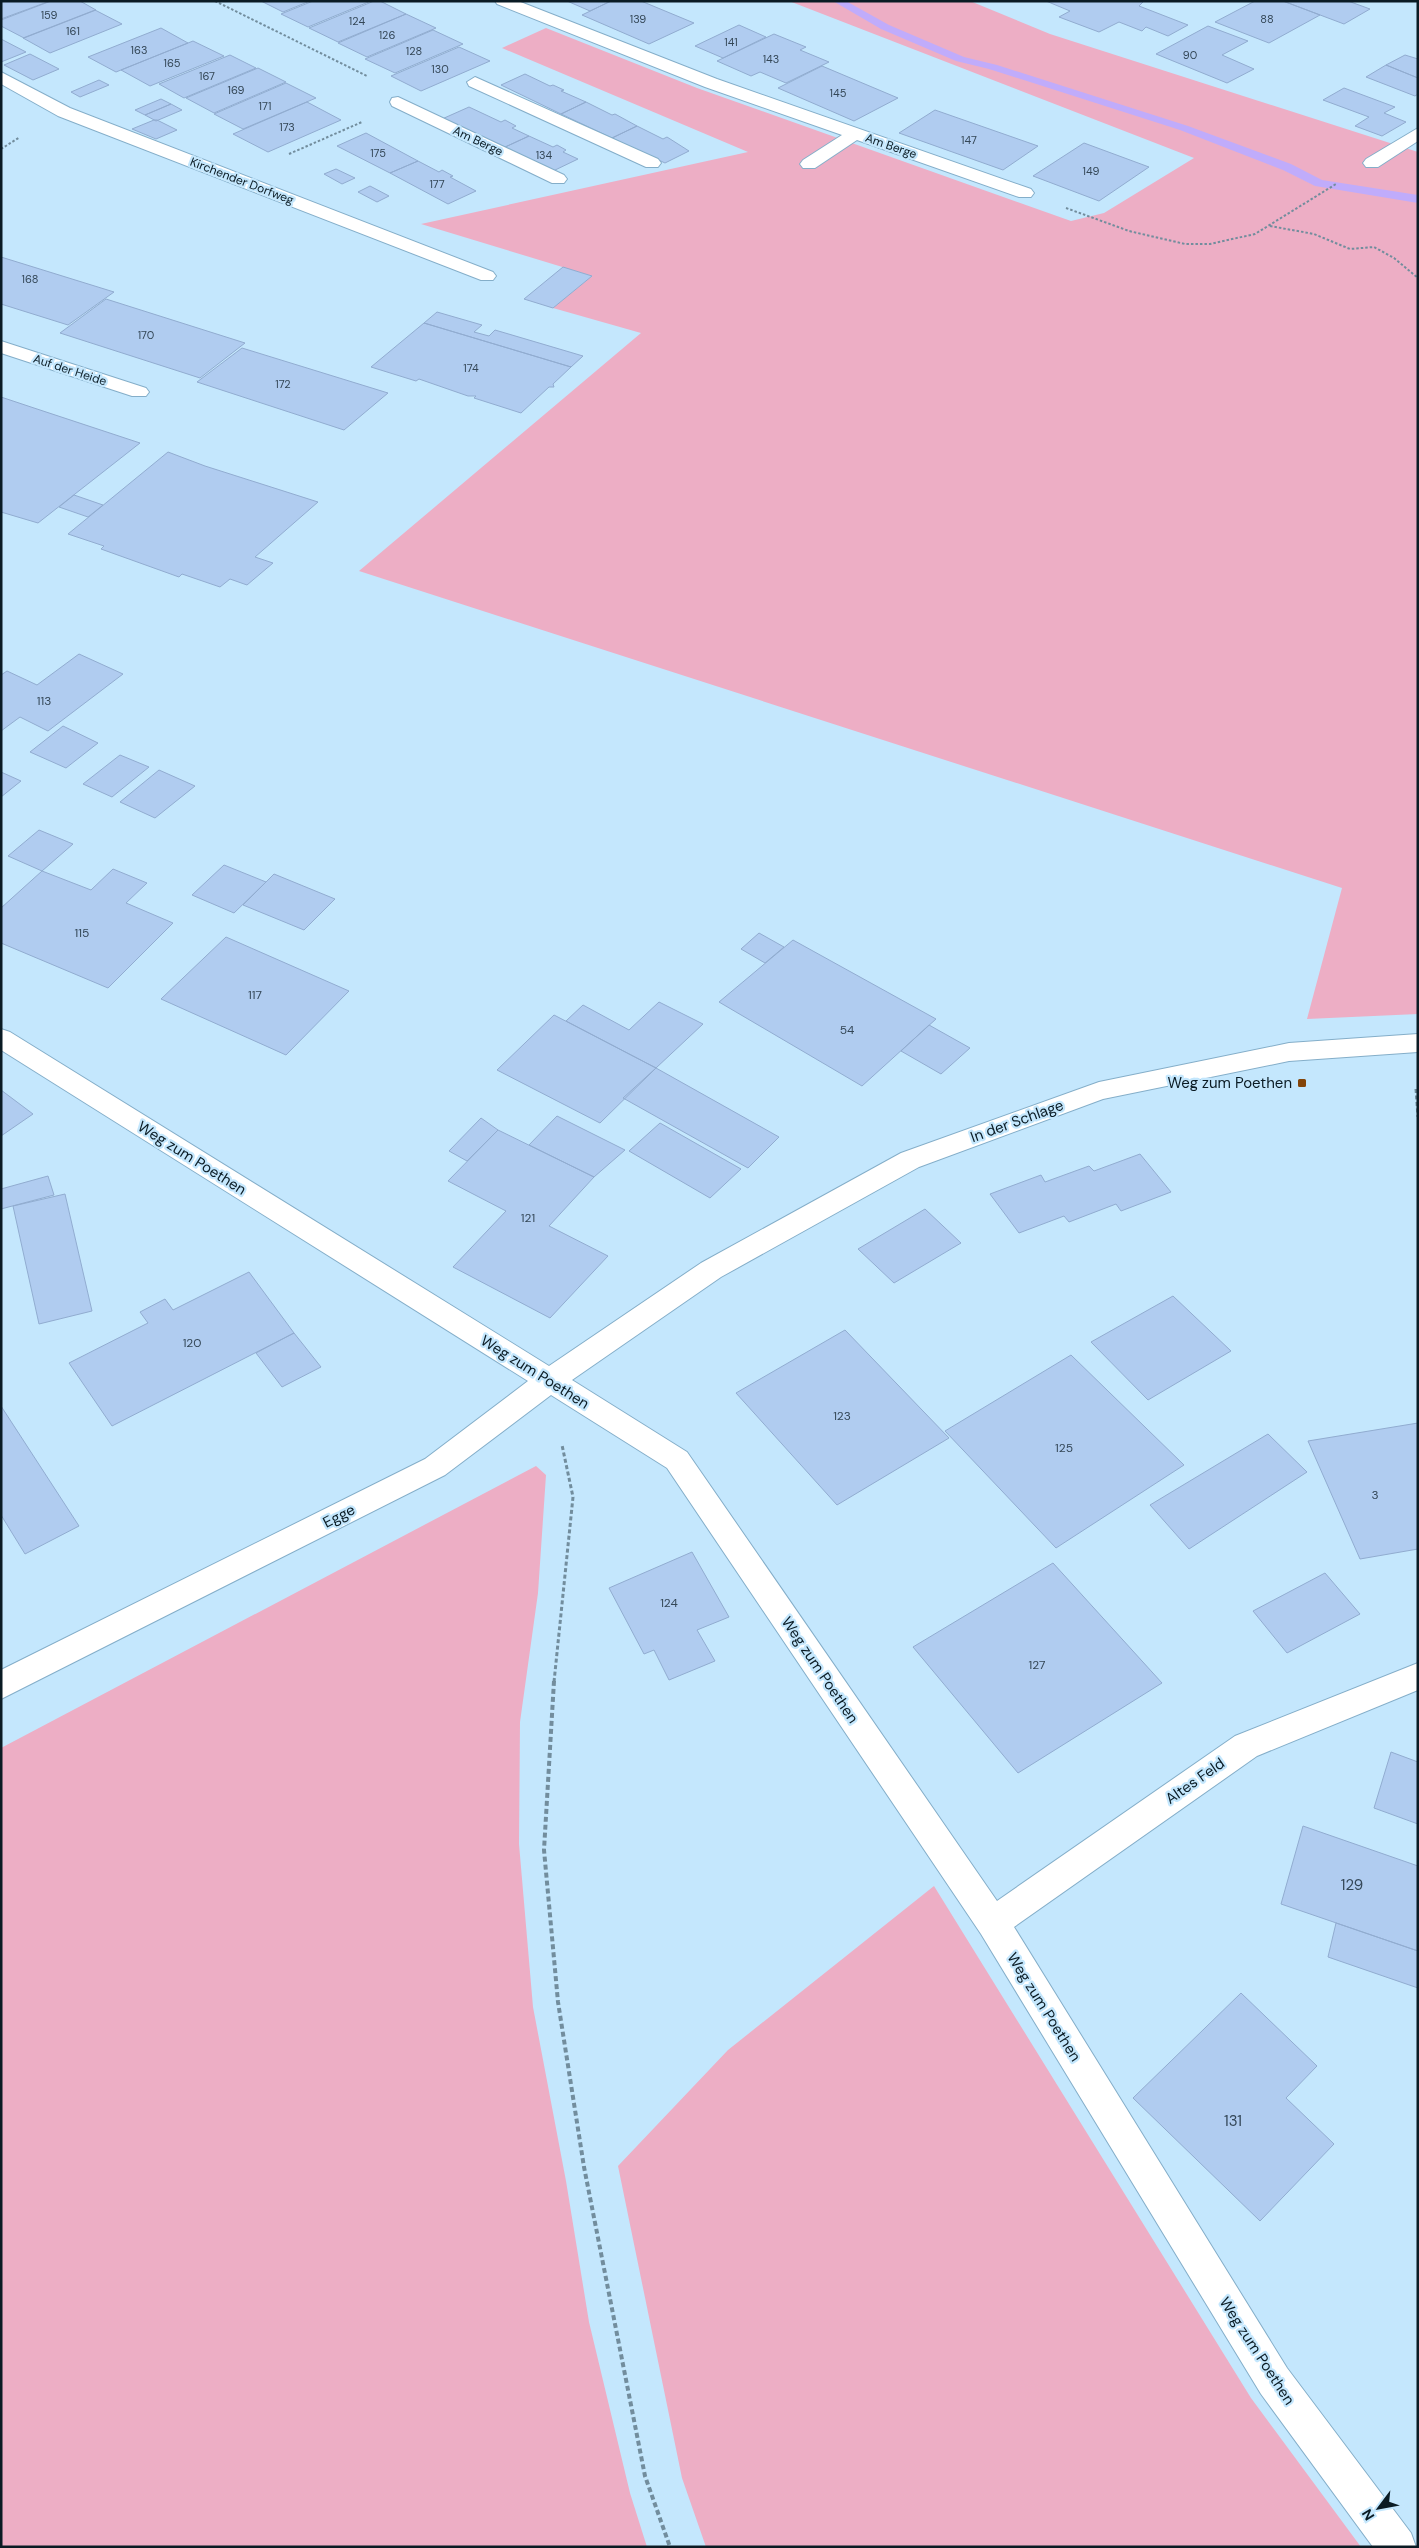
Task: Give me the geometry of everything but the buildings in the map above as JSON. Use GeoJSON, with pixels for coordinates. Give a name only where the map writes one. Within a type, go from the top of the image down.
{"type":"FeatureCollection","features":[{"type":"Feature","properties":{"kind":"street","name":"Am Berge"},"geometry":{"type":"LineString","coordinates":[[503,1],[711,83],[1025,193]]}},
{"type":"Feature","properties":{"kind":"street","name":"Kirchender Dorfweg"},"geometry":{"type":"LineString","coordinates":[[1,77],[64,112],[487,276]]}},
{"type":"Feature","properties":{"kind":"street"},"geometry":{"type":"LineString","coordinates":[[475,82],[652,163]]}},
{"type":"Feature","properties":{"kind":"street","name":"Am Berge"},"geometry":{"type":"LineString","coordinates":[[398,102],[558,179]]}},
{"type":"Feature","properties":{"kind":"street"},"geometry":{"type":"LineString","coordinates":[[1372,163],[1418,133]]}},
{"type":"Feature","properties":{"kind":"street"},"geometry":{"type":"LineString","coordinates":[[809,164],[856,134]]}},
{"type":"Feature","properties":{"kind":"street","name":"Auf der Heide"},"geometry":{"type":"LineString","coordinates":[[1,347],[139,392]]}},
{"type":"Feature","properties":{"kind":"street","name":"Weg zum Poethen"},"geometry":{"type":"LineString","coordinates":[[1,1038],[677,1460],[992,1923],[1274,2381],[1396,2547]]}},
{"type":"Feature","properties":{"kind":"street","name":"In der Schlage"},"geometry":{"type":"LineString","coordinates":[[654,1309],[711,1270],[910,1160],[1099,1091],[1289,1052],[1418,1043]]}},
{"type":"Feature","properties":{"kind":"street","name":"Egge"},"geometry":{"type":"LineString","coordinates":[[1,1685],[435,1467],[549,1381],[654,1309]]}},
{"type":"Feature","properties":{"kind":"street","name":"Altes Feld"},"geometry":{"type":"LineString","coordinates":[[992,1923],[1246,1746],[1418,1676]]}},
{"type":"Feature","properties":{"kind":"path"},"geometry":{"type":"LineString","coordinates":[[215,1],[372,79]]}},
{"type":"Feature","properties":{"kind":"path"},"geometry":{"type":"LineString","coordinates":[[1025,193],[1129,231],[1185,244],[1210,244],[1236,240],[1255,234],[1372,163]]}},
{"type":"Feature","properties":{"kind":"path"},"geometry":{"type":"LineString","coordinates":[[1269,226],[1320,236],[1337,246],[1356,251],[1374,247],[1394,258],[1418,278]]}},
{"type":"Feature","properties":{"kind":"path"},"geometry":{"type":"LineString","coordinates":[[573,1497],[550,1720],[544,1850],[558,2002],[584,2167],[645,2476],[670,2547]]}},
{"type":"Feature","properties":{"kind":"shaded area"},"geometry":{"type":"Polygon","coordinates":[[[789,1],[970,1],[1050,34],[1418,152],[1418,1014],[1307,1019],[1342,888],[359,571],[641,333],[553,308],[592,276],[421,224],[748,152],[502,48],[546,28],[697,88],[1071,221],[1104,213],[1194,158],[789,1]]]}},
{"type":"Feature","properties":{"kind":"shaded area"},"geometry":{"type":"Polygon","coordinates":[[[536,1466],[546,1475],[538,1593],[520,1722],[519,1844],[533,2007],[566,2181],[589,2322],[630,2493],[647,2547],[1,2547],[1,1748],[536,1466]]]}},
{"type":"Feature","properties":{"kind":"shaded area"},"geometry":{"type":"Polygon","coordinates":[[[934,1886],[1251,2398],[1361,2547],[706,2547],[682,2478],[618,2166],[728,2050],[934,1886]]]}},
{"type":"Feature","properties":{"kind":"waterway"},"geometry":{"type":"LineString","coordinates":[[838,1],[885,27],[960,59],[993,67],[1044,85],[1184,128],[1287,167],[1319,183],[1418,199]]}},
{"type":"Feature","properties":{"kind":"place","name":"Weg zum Poethen"},"geometry":{"type":"Point","coordinates":[1302,1083]}}]}
